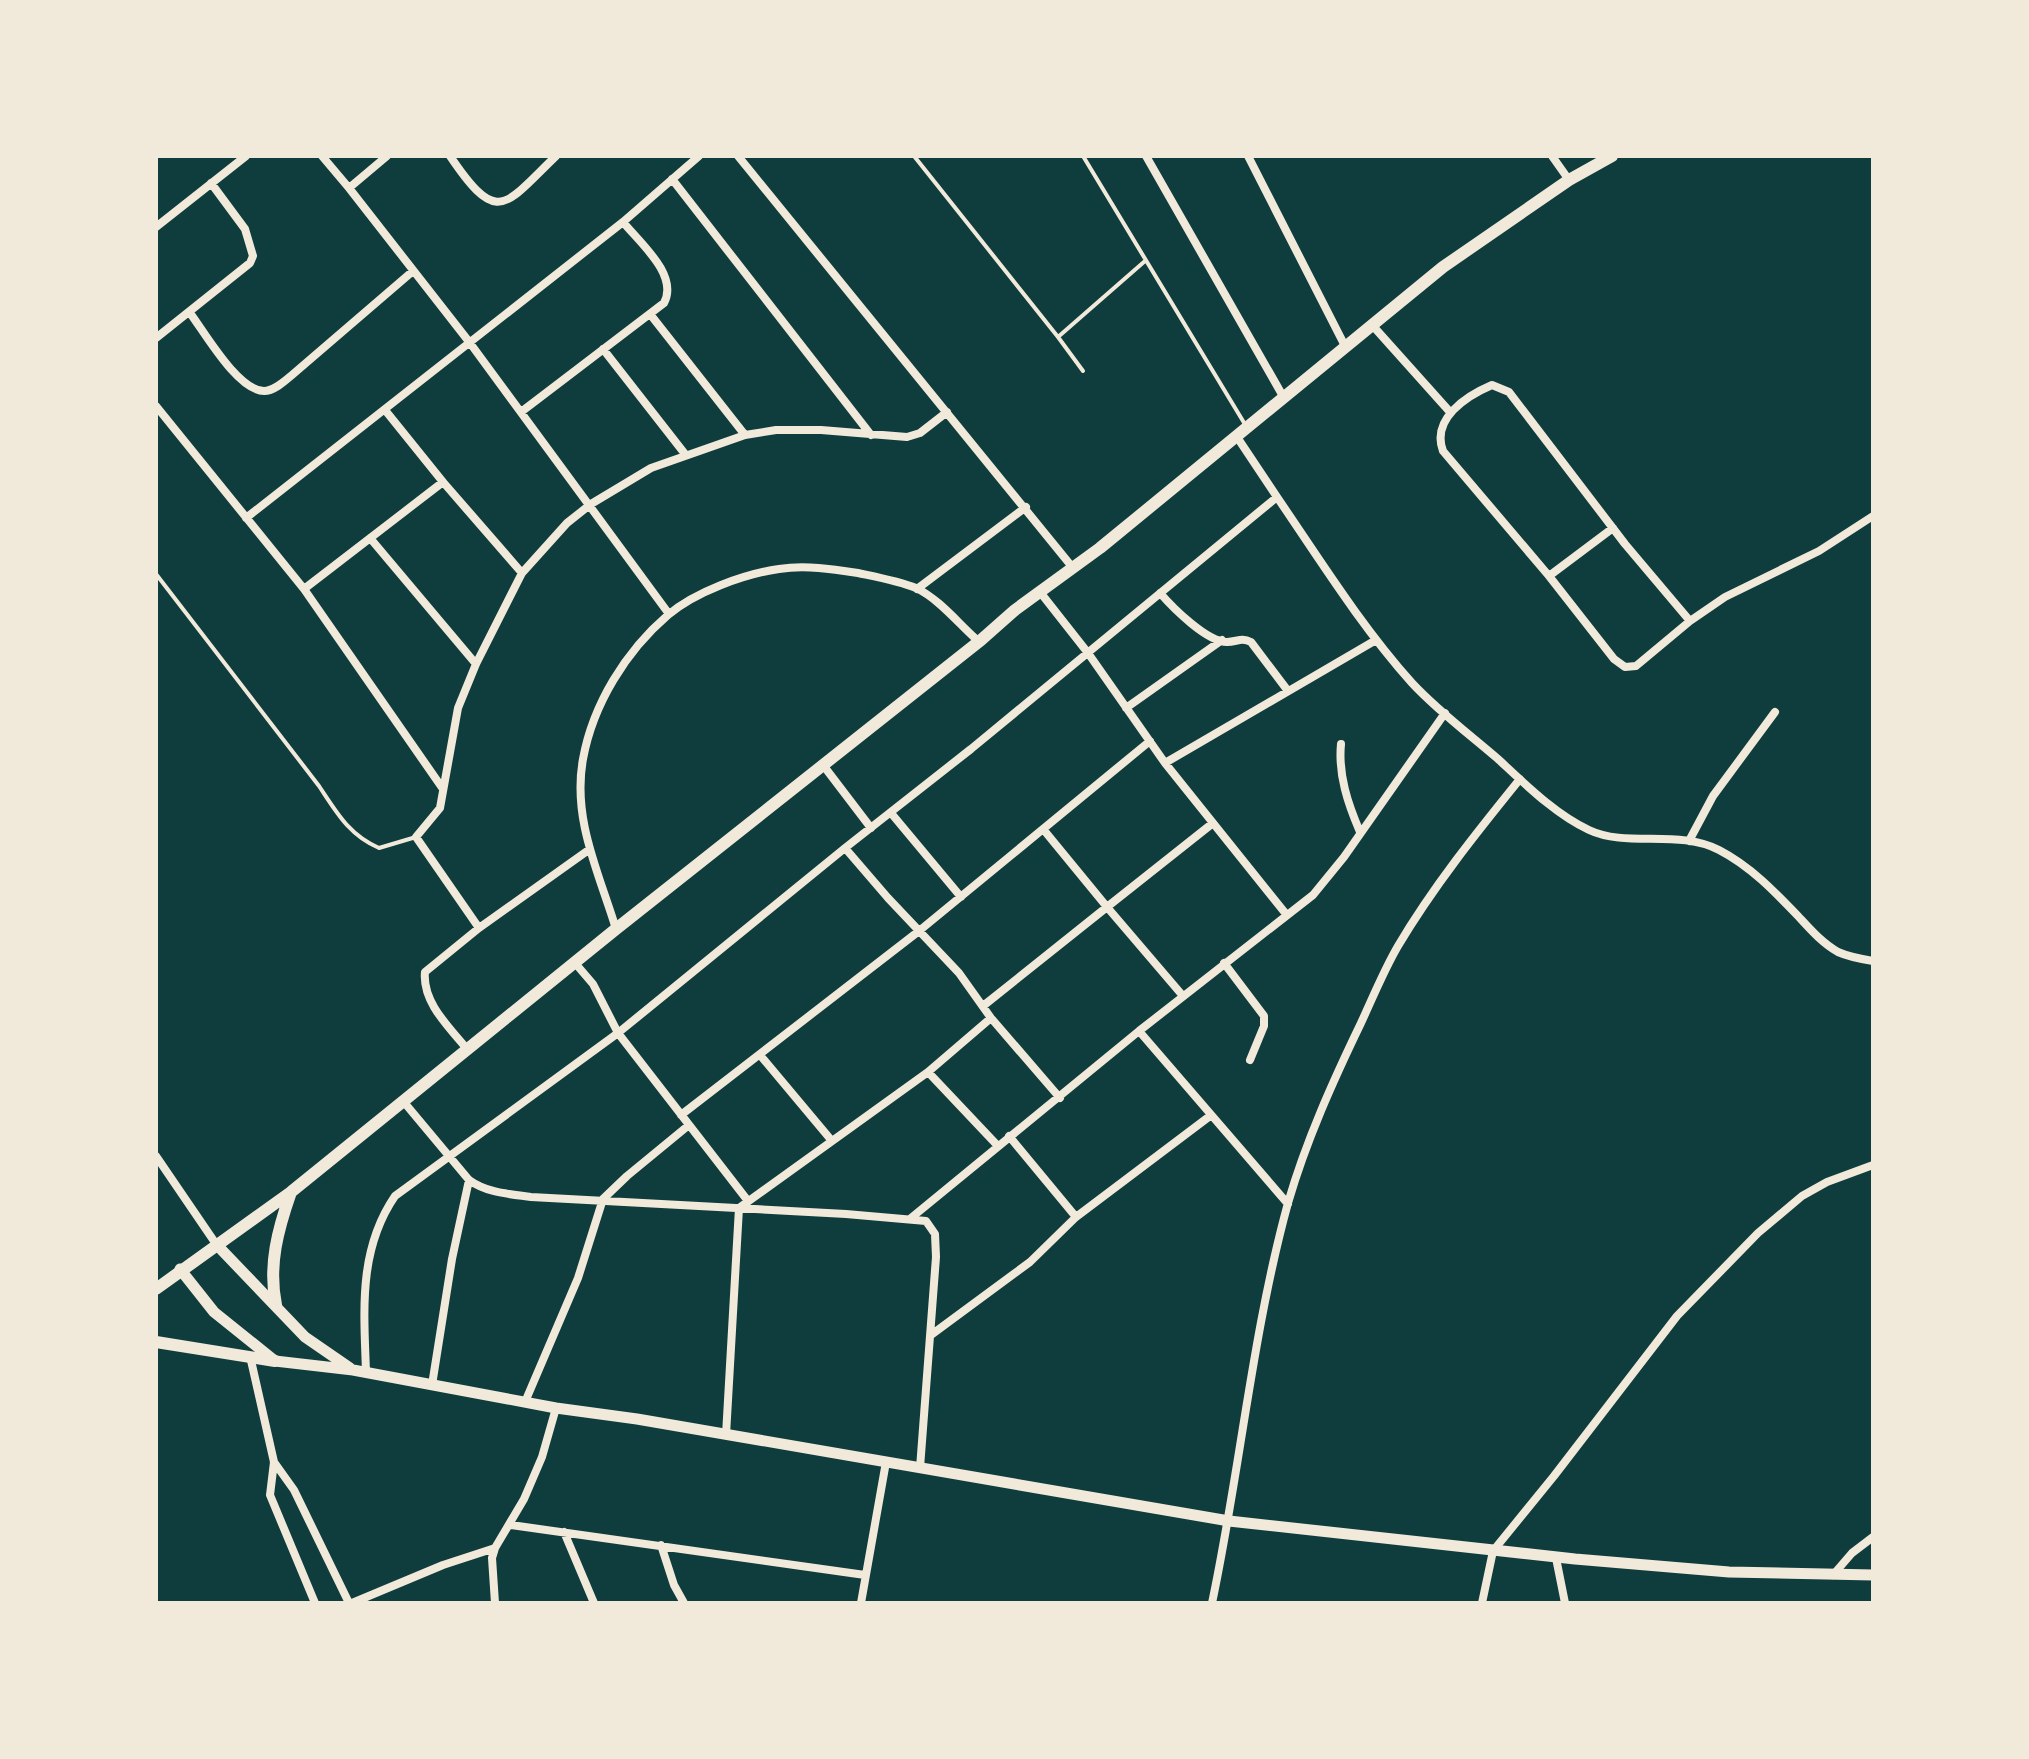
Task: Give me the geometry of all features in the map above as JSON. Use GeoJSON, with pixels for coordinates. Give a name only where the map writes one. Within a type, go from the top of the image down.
{"type":"FeatureCollection","features":[{"type":"Feature","properties":{"kind":"main road"},"geometry":{"type":"LineString","coordinates":[[156,1289],[291,1192],[616,929],[1242,433],[1443,267],[1569,180],[1612,156]]}},
{"type":"Feature","properties":{"kind":"main road"},"geometry":{"type":"LineString","coordinates":[[276,1305],[273,1257],[291,1192]]}},
{"type":"Feature","properties":{"kind":"main road"},"geometry":{"type":"LineString","coordinates":[[216,1244],[305,1337],[353,1370]]}},
{"type":"Feature","properties":{"kind":"main road"},"geometry":{"type":"LineString","coordinates":[[180,1269],[214,1312],[275,1361]]}},
{"type":"Feature","properties":{"kind":"main road"},"geometry":{"type":"LineString","coordinates":[[156,1342],[366,1372],[556,1408],[1229,1521],[1556,1558],[1729,1572],[1873,1575]]}},
{"type":"Feature","properties":{"kind":"street"},"geometry":{"type":"LineString","coordinates":[[156,227],[246,156]]}},
{"type":"Feature","properties":{"kind":"street"},"geometry":{"type":"LineString","coordinates":[[322,156],[470,343],[669,614]]}},
{"type":"Feature","properties":{"kind":"street"},"geometry":{"type":"LineString","coordinates":[[349,188],[387,156]]}},
{"type":"Feature","properties":{"kind":"street"},"geometry":{"type":"LineString","coordinates":[[450,156],[484,199],[493,203],[508,201],[556,156]]}},
{"type":"Feature","properties":{"kind":"street"},"geometry":{"type":"LineString","coordinates":[[246,518],[623,222],[699,156]]}},
{"type":"Feature","properties":{"kind":"street"},"geometry":{"type":"LineString","coordinates":[[738,156],[1073,568]]}},
{"type":"Feature","properties":{"kind":"street"},"geometry":{"type":"LineString","coordinates":[[1146,156],[1284,398]]}},
{"type":"Feature","properties":{"kind":"street"},"geometry":{"type":"LineString","coordinates":[[1248,156],[1346,348]]}},
{"type":"Feature","properties":{"kind":"street"},"geometry":{"type":"LineString","coordinates":[[1552,156],[1569,180]]}},
{"type":"Feature","properties":{"kind":"street"},"geometry":{"type":"LineString","coordinates":[[672,179],[871,435]]}},
{"type":"Feature","properties":{"kind":"street"},"geometry":{"type":"LineString","coordinates":[[156,338],[250,263],[253,256],[245,229],[211,183]]}},
{"type":"Feature","properties":{"kind":"street"},"geometry":{"type":"LineString","coordinates":[[521,412],[664,303],[667,281],[623,222]]}},
{"type":"Feature","properties":{"kind":"street"},"geometry":{"type":"LineString","coordinates":[[190,313],[234,373],[246,385],[264,391],[279,386],[413,271]]}},
{"type":"Feature","properties":{"kind":"street"},"geometry":{"type":"LineString","coordinates":[[650,314],[745,435]]}},
{"type":"Feature","properties":{"kind":"street"},"geometry":{"type":"LineString","coordinates":[[1373,326],[1450,412]]}},
{"type":"Feature","properties":{"kind":"street"},"geometry":{"type":"LineString","coordinates":[[603,349],[685,454]]}},
{"type":"Feature","properties":{"kind":"street"},"geometry":{"type":"LineString","coordinates":[[1690,621],[1613,528],[1509,392],[1492,385],[1476,392],[1450,412],[1440,434],[1443,451],[1549,576],[1605,650],[1625,667],[1636,666],[1645,660],[1690,621],[1725,597],[1819,551],[1873,516]]}},
{"type":"Feature","properties":{"kind":"street"},"geometry":{"type":"LineString","coordinates":[[156,406],[304,589],[443,789]]}},
{"type":"Feature","properties":{"kind":"street"},"geometry":{"type":"LineString","coordinates":[[385,410],[522,573]]}},
{"type":"Feature","properties":{"kind":"street"},"geometry":{"type":"LineString","coordinates":[[479,928],[416,837],[440,808],[458,708],[476,664],[522,573],[567,523],[591,504],[651,468],[745,435],[776,430],[821,430],[907,437],[920,433],[947,412]]}},
{"type":"Feature","properties":{"kind":"street"},"geometry":{"type":"LineString","coordinates":[[1242,433],[1277,497],[1376,640],[1412,682],[1520,779],[1574,822],[1591,831],[1604,835],[1689,841],[1718,849],[1769,886],[1815,935],[1838,952],[1873,961]]}},
{"type":"Feature","properties":{"kind":"street"},"geometry":{"type":"LineString","coordinates":[[304,589],[443,482]]}},
{"type":"Feature","properties":{"kind":"street"},"geometry":{"type":"LineString","coordinates":[[366,1372],[364,1278],[375,1235],[384,1212],[395,1196],[618,1033],[1277,497]]}},
{"type":"Feature","properties":{"kind":"street"},"geometry":{"type":"LineString","coordinates":[[917,589],[1026,507]]}},
{"type":"Feature","properties":{"kind":"street"},"geometry":{"type":"LineString","coordinates":[[1549,576],[1613,528]]}},
{"type":"Feature","properties":{"kind":"street"},"geometry":{"type":"LineString","coordinates":[[370,538],[476,664]]}},
{"type":"Feature","properties":{"kind":"street"},"geometry":{"type":"LineString","coordinates":[[616,929],[590,849],[580,805],[583,759],[597,713],[614,680],[635,650],[669,614],[708,591],[739,579],[781,568],[830,568],[874,576],[917,589],[981,640]]}},
{"type":"Feature","properties":{"kind":"street"},"geometry":{"type":"LineString","coordinates":[[1040,592],[1088,653],[1165,763],[1286,914]]}},
{"type":"Feature","properties":{"kind":"street"},"geometry":{"type":"LineString","coordinates":[[1160,593],[1190,622],[1222,640]]}},
{"type":"Feature","properties":{"kind":"street"},"geometry":{"type":"LineString","coordinates":[[1126,708],[1222,640],[1242,638],[1251,642],[1288,691]]}},
{"type":"Feature","properties":{"kind":"street"},"geometry":{"type":"LineString","coordinates":[[1165,763],[1376,640]]}},
{"type":"Feature","properties":{"kind":"street"},"geometry":{"type":"LineString","coordinates":[[1689,841],[1713,796],[1775,712]]}},
{"type":"Feature","properties":{"kind":"street"},"geometry":{"type":"LineString","coordinates":[[911,1219],[997,1145],[1313,895],[1445,713]]}},
{"type":"Feature","properties":{"kind":"street"},"geometry":{"type":"LineString","coordinates":[[681,1115],[919,931],[1150,741]]}},
{"type":"Feature","properties":{"kind":"street"},"geometry":{"type":"LineString","coordinates":[[1341,744],[1341,773],[1360,832]]}},
{"type":"Feature","properties":{"kind":"street"},"geometry":{"type":"LineString","coordinates":[[823,765],[871,828]]}},
{"type":"Feature","properties":{"kind":"street"},"geometry":{"type":"LineString","coordinates":[[1212,1603],[1229,1521],[1259,1338],[1288,1204],[1334,1080],[1397,948],[1487,820],[1520,779]]}},
{"type":"Feature","properties":{"kind":"street"},"geometry":{"type":"LineString","coordinates":[[891,813],[961,897]]}},
{"type":"Feature","properties":{"kind":"street"},"geometry":{"type":"LineString","coordinates":[[983,1006],[1213,823]]}},
{"type":"Feature","properties":{"kind":"street"},"geometry":{"type":"LineString","coordinates":[[1043,829],[1183,996]]}},
{"type":"Feature","properties":{"kind":"street"},"geometry":{"type":"LineString","coordinates":[[845,848],[959,973],[991,1018],[1060,1098]]}},
{"type":"Feature","properties":{"kind":"street"},"geometry":{"type":"LineString","coordinates":[[467,1049],[433,1006],[424,984],[425,972],[479,928],[590,849]]}},
{"type":"Feature","properties":{"kind":"street"},"geometry":{"type":"LineString","coordinates":[[575,963],[593,984],[618,1033],[748,1201]]}},
{"type":"Feature","properties":{"kind":"street"},"geometry":{"type":"LineString","coordinates":[[1224,963],[1264,1016],[1264,1026],[1250,1060]]}},
{"type":"Feature","properties":{"kind":"street"},"geometry":{"type":"LineString","coordinates":[[726,1435],[739,1208],[928,1072],[991,1018]]}},
{"type":"Feature","properties":{"kind":"street"},"geometry":{"type":"LineString","coordinates":[[1139,1031],[1288,1204]]}},
{"type":"Feature","properties":{"kind":"street"},"geometry":{"type":"LineString","coordinates":[[760,1055],[832,1141]]}},
{"type":"Feature","properties":{"kind":"street"},"geometry":{"type":"LineString","coordinates":[[928,1072],[997,1145]]}},
{"type":"Feature","properties":{"kind":"street"},"geometry":{"type":"LineString","coordinates":[[403,1101],[469,1180],[484,1189],[505,1193],[926,1221],[935,1234],[931,1335],[920,1468]]}},
{"type":"Feature","properties":{"kind":"street"},"geometry":{"type":"LineString","coordinates":[[931,1335],[1030,1262],[1076,1217],[1210,1116]]}},
{"type":"Feature","properties":{"kind":"street"},"geometry":{"type":"LineString","coordinates":[[525,1402],[578,1278],[603,1199],[689,1125]]}},
{"type":"Feature","properties":{"kind":"street"},"geometry":{"type":"LineString","coordinates":[[1009,1136],[1076,1217]]}},
{"type":"Feature","properties":{"kind":"street"},"geometry":{"type":"LineString","coordinates":[[156,1156],[216,1244]]}},
{"type":"Feature","properties":{"kind":"street"},"geometry":{"type":"LineString","coordinates":[[1482,1603],[1493,1551],[1677,1316],[1729,1261],[1802,1196],[1827,1182],[1873,1165]]}},
{"type":"Feature","properties":{"kind":"street"},"geometry":{"type":"LineString","coordinates":[[432,1385],[452,1259],[469,1180]]}},
{"type":"Feature","properties":{"kind":"street"},"geometry":{"type":"LineString","coordinates":[[250,1356],[274,1462],[270,1495],[315,1603]]}},
{"type":"Feature","properties":{"kind":"street"},"geometry":{"type":"LineString","coordinates":[[495,1603],[492,1566],[495,1548],[511,1525],[542,1457],[556,1408]]}},
{"type":"Feature","properties":{"kind":"street"},"geometry":{"type":"LineString","coordinates":[[274,1462],[294,1490],[350,1603],[443,1565],[495,1548]]}},
{"type":"Feature","properties":{"kind":"street"},"geometry":{"type":"LineString","coordinates":[[861,1603],[886,1462]]}},
{"type":"Feature","properties":{"kind":"street"},"geometry":{"type":"LineString","coordinates":[[511,1525],[865,1575]]}},
{"type":"Feature","properties":{"kind":"street"},"geometry":{"type":"LineString","coordinates":[[564,1532],[594,1603]]}},
{"type":"Feature","properties":{"kind":"street"},"geometry":{"type":"LineString","coordinates":[[1833,1575],[1852,1553],[1873,1537]]}},
{"type":"Feature","properties":{"kind":"street"},"geometry":{"type":"LineString","coordinates":[[661,1545],[674,1585],[684,1603]]}},
{"type":"Feature","properties":{"kind":"street"},"geometry":{"type":"LineString","coordinates":[[1556,1558],[1565,1603]]}},
{"type":"Feature","properties":{"kind":"lane"},"geometry":{"type":"LineString","coordinates":[[914,156],[1083,371]]}},
{"type":"Feature","properties":{"kind":"lane"},"geometry":{"type":"LineString","coordinates":[[1083,156],[1242,433]]}},
{"type":"Feature","properties":{"kind":"lane"},"geometry":{"type":"LineString","coordinates":[[1058,337],[1145,261]]}},
{"type":"Feature","properties":{"kind":"lane"},"geometry":{"type":"LineString","coordinates":[[156,574],[311,775],[342,820],[361,840],[379,848],[416,837]]}}]}
